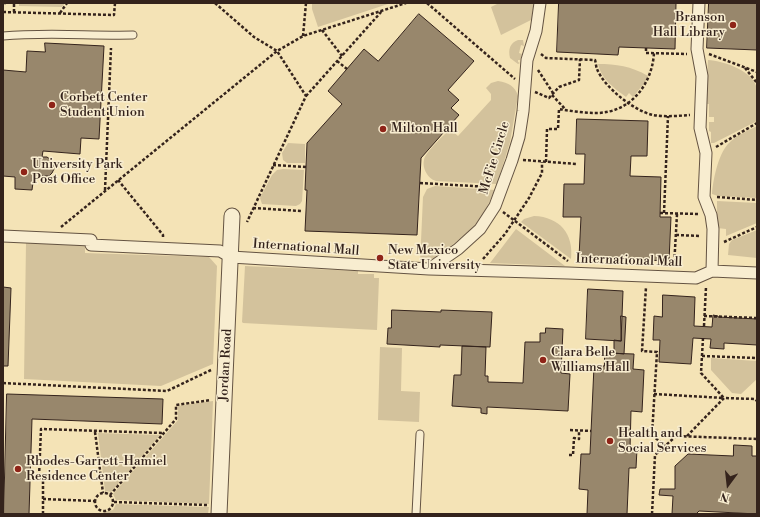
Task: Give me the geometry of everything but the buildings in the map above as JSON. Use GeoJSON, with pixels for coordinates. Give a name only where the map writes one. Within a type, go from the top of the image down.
{"type":"FeatureCollection","features":[{"type":"Feature","properties":{"kind":"street","name":"McFie Circle"},"geometry":{"type":"LineString","coordinates":[[429,269],[458,249],[480,229],[495,206],[519,137],[523,111],[527,60],[536,31],[540,3]]}},
{"type":"Feature","properties":{"kind":"street"},"geometry":{"type":"LineString","coordinates":[[699,3],[697,52],[702,76],[700,128],[706,153],[704,196],[711,215],[713,229],[712,270]]}},
{"type":"Feature","properties":{"kind":"street","name":"Jordan Road"},"geometry":{"type":"LineString","coordinates":[[215,510],[225,368],[232,216]]}},
{"type":"Feature","properties":{"kind":"street","name":"International Mall"},"geometry":{"type":"LineString","coordinates":[[3,236],[91,240],[91,245],[220,251],[231,257],[429,269],[696,278],[712,270],[757,273]]}},
{"type":"Feature","properties":{"kind":"lane"},"geometry":{"type":"LineString","coordinates":[[3,36],[28,34],[96,36],[133,35]]}},
{"type":"Feature","properties":{"kind":"lane"},"geometry":{"type":"LineString","coordinates":[[416,514],[420,434]]}},
{"type":"Feature","properties":{"kind":"path"},"geometry":{"type":"LineString","coordinates":[[3,3],[8,3]]}},
{"type":"Feature","properties":{"kind":"path"},"geometry":{"type":"LineString","coordinates":[[14,3],[14,12]]}},
{"type":"Feature","properties":{"kind":"path"},"geometry":{"type":"LineString","coordinates":[[60,14],[68,3]]}},
{"type":"Feature","properties":{"kind":"path"},"geometry":{"type":"LineString","coordinates":[[3,12],[114,15],[114,3]]}},
{"type":"Feature","properties":{"kind":"path"},"geometry":{"type":"LineString","coordinates":[[215,3],[254,37],[277,51],[306,96]]}},
{"type":"Feature","properties":{"kind":"path"},"geometry":{"type":"LineString","coordinates":[[303,36],[306,3]]}},
{"type":"Feature","properties":{"kind":"path"},"geometry":{"type":"LineString","coordinates":[[47,238],[277,51],[303,36],[406,3]]}},
{"type":"Feature","properties":{"kind":"path"},"geometry":{"type":"LineString","coordinates":[[427,3],[525,88],[549,98],[563,84],[579,80],[580,59]]}},
{"type":"Feature","properties":{"kind":"path"},"geometry":{"type":"LineString","coordinates":[[245,226],[306,96],[382,10]]}},
{"type":"Feature","properties":{"kind":"path"},"geometry":{"type":"LineString","coordinates":[[322,30],[342,56]]}},
{"type":"Feature","properties":{"kind":"path"},"geometry":{"type":"LineString","coordinates":[[105,190],[111,48]]}},
{"type":"Feature","properties":{"kind":"path"},"geometry":{"type":"LineString","coordinates":[[646,48],[646,53],[697,52],[757,72]]}},
{"type":"Feature","properties":{"kind":"path"},"geometry":{"type":"LineString","coordinates":[[530,49],[546,58],[595,60],[596,69],[612,89],[629,103],[652,115],[700,115]]}},
{"type":"Feature","properties":{"kind":"path"},"geometry":{"type":"LineString","coordinates":[[530,49],[553,94],[567,110]]}},
{"type":"Feature","properties":{"kind":"path"},"geometry":{"type":"LineString","coordinates":[[474,270],[514,220],[538,182],[542,174],[547,129],[558,129],[559,109],[603,113],[616,110],[629,103],[639,94],[649,78],[654,62],[654,53]]}},
{"type":"Feature","properties":{"kind":"path"},"geometry":{"type":"LineString","coordinates":[[337,61],[347,69]]}},
{"type":"Feature","properties":{"kind":"path"},"geometry":{"type":"LineString","coordinates":[[744,67],[757,83]]}},
{"type":"Feature","properties":{"kind":"path"},"geometry":{"type":"LineString","coordinates":[[664,213],[668,116]]}},
{"type":"Feature","properties":{"kind":"path"},"geometry":{"type":"LineString","coordinates":[[706,153],[757,123]]}},
{"type":"Feature","properties":{"kind":"path"},"geometry":{"type":"LineString","coordinates":[[527,160],[577,164]]}},
{"type":"Feature","properties":{"kind":"path"},"geometry":{"type":"LineString","coordinates":[[274,165],[306,167]]}},
{"type":"Feature","properties":{"kind":"path"},"geometry":{"type":"LineString","coordinates":[[118,180],[163,235],[162,248]]}},
{"type":"Feature","properties":{"kind":"path"},"geometry":{"type":"LineString","coordinates":[[420,183],[502,188]]}},
{"type":"Feature","properties":{"kind":"path"},"geometry":{"type":"LineString","coordinates":[[704,196],[757,200]]}},
{"type":"Feature","properties":{"kind":"path"},"geometry":{"type":"LineString","coordinates":[[254,208],[302,211]]}},
{"type":"Feature","properties":{"kind":"path"},"geometry":{"type":"LineString","coordinates":[[505,213],[586,274]]}},
{"type":"Feature","properties":{"kind":"path"},"geometry":{"type":"LineString","coordinates":[[660,213],[711,215]]}},
{"type":"Feature","properties":{"kind":"path"},"geometry":{"type":"LineString","coordinates":[[674,277],[677,214]]}},
{"type":"Feature","properties":{"kind":"path"},"geometry":{"type":"LineString","coordinates":[[676,235],[712,242],[757,227]]}},
{"type":"Feature","properties":{"kind":"path"},"geometry":{"type":"LineString","coordinates":[[646,276],[642,351],[657,352],[652,435]]}},
{"type":"Feature","properties":{"kind":"path"},"geometry":{"type":"LineString","coordinates":[[704,326],[706,289]]}},
{"type":"Feature","properties":{"kind":"path"},"geometry":{"type":"LineString","coordinates":[[704,316],[757,318]]}},
{"type":"Feature","properties":{"kind":"path"},"geometry":{"type":"LineString","coordinates":[[703,338],[701,372],[724,398]]}},
{"type":"Feature","properties":{"kind":"path"},"geometry":{"type":"LineString","coordinates":[[702,356],[757,358]]}},
{"type":"Feature","properties":{"kind":"path"},"geometry":{"type":"LineString","coordinates":[[3,382],[167,391],[215,368],[225,368]]}},
{"type":"Feature","properties":{"kind":"path"},"geometry":{"type":"LineString","coordinates":[[654,394],[755,399],[757,401]]}},
{"type":"Feature","properties":{"kind":"path"},"geometry":{"type":"LineString","coordinates":[[686,436],[724,398]]}},
{"type":"Feature","properties":{"kind":"path"},"geometry":{"type":"LineString","coordinates":[[110,495],[176,418],[176,405],[214,399]]}},
{"type":"Feature","properties":{"kind":"path"},"geometry":{"type":"LineString","coordinates":[[42,514],[43,480],[39,476],[41,429],[163,433]]}},
{"type":"Feature","properties":{"kind":"path"},"geometry":{"type":"LineString","coordinates":[[570,430],[591,431]]}},
{"type":"Feature","properties":{"kind":"path"},"geometry":{"type":"LineString","coordinates":[[95,431],[103,493]]}},
{"type":"Feature","properties":{"kind":"path"},"geometry":{"type":"LineString","coordinates":[[569,455],[573,455],[574,438],[579,439],[579,431]]}},
{"type":"Feature","properties":{"kind":"path"},"geometry":{"type":"LineString","coordinates":[[630,433],[652,435],[665,446]]}},
{"type":"Feature","properties":{"kind":"path"},"geometry":{"type":"LineString","coordinates":[[652,514],[655,455],[676,436],[757,439]]}},
{"type":"Feature","properties":{"kind":"path"},"geometry":{"type":"LineString","coordinates":[[103,493],[110,495],[114,502],[112,508],[102,513],[95,505],[95,501],[99,494],[103,493]]}},
{"type":"Feature","properties":{"kind":"path"},"geometry":{"type":"LineString","coordinates":[[43,499],[95,501]]}},
{"type":"Feature","properties":{"kind":"path"},"geometry":{"type":"LineString","coordinates":[[114,502],[215,510]]}},
{"type":"Feature","properties":{"kind":"shaded area"},"geometry":{"type":"Polygon","coordinates":[[[19,3],[65,3],[62,7],[19,6],[19,3]]]}},
{"type":"Feature","properties":{"kind":"shaded area"},"geometry":{"type":"Polygon","coordinates":[[[312,3],[391,3],[318,27],[312,9],[312,3]]]}},
{"type":"Feature","properties":{"kind":"shaded area"},"geometry":{"type":"Polygon","coordinates":[[[499,3],[534,3],[533,19],[501,35],[491,7],[499,3]]]}},
{"type":"Feature","properties":{"kind":"shaded area"},"geometry":{"type":"Polygon","coordinates":[[[518,40],[523,40],[524,46],[521,45],[519,53],[522,54],[520,60],[518,60],[520,63],[518,64],[510,58],[509,52],[511,45],[518,40]]]}},
{"type":"Feature","properties":{"kind":"shaded area"},"geometry":{"type":"Polygon","coordinates":[[[708,60],[722,62],[744,72],[755,83],[758,93],[757,121],[714,143],[711,143],[709,122],[714,122],[714,117],[709,117],[709,104],[706,104],[708,60]]]}},
{"type":"Feature","properties":{"kind":"shaded area"},"geometry":{"type":"Polygon","coordinates":[[[598,64],[623,66],[648,76],[633,97],[629,93],[626,97],[605,79],[598,64]]]}},
{"type":"Feature","properties":{"kind":"shaded area"},"geometry":{"type":"Polygon","coordinates":[[[498,81],[511,86],[518,96],[510,142],[497,184],[436,181],[429,177],[424,166],[424,159],[426,155],[450,129],[458,136],[491,100],[491,94],[486,88],[491,83],[498,81]]]}},
{"type":"Feature","properties":{"kind":"shaded area"},"geometry":{"type":"Polygon","coordinates":[[[757,126],[757,198],[718,196],[712,194],[717,168],[724,149],[741,134],[757,126]]]}},
{"type":"Feature","properties":{"kind":"shaded area"},"geometry":{"type":"Polygon","coordinates":[[[288,143],[305,144],[305,163],[287,163],[283,160],[282,153],[288,143]]]}},
{"type":"Feature","properties":{"kind":"shaded area"},"geometry":{"type":"Polygon","coordinates":[[[277,170],[304,170],[302,201],[296,206],[262,204],[260,198],[272,175],[277,170]]]}},
{"type":"Feature","properties":{"kind":"shaded area"},"geometry":{"type":"Polygon","coordinates":[[[435,186],[495,190],[483,215],[469,231],[440,255],[420,263],[423,197],[427,189],[435,186]]]}},
{"type":"Feature","properties":{"kind":"shaded area"},"geometry":{"type":"Polygon","coordinates":[[[717,201],[757,203],[757,223],[726,236],[726,229],[717,228],[717,201]]]}},
{"type":"Feature","properties":{"kind":"shaded area"},"geometry":{"type":"Polygon","coordinates":[[[534,216],[551,220],[558,223],[563,228],[570,242],[571,259],[521,222],[524,219],[534,216]]]}},
{"type":"Feature","properties":{"kind":"shaded area"},"geometry":{"type":"Polygon","coordinates":[[[516,229],[565,266],[490,263],[516,229]]]}},
{"type":"Feature","properties":{"kind":"shaded area"},"geometry":{"type":"Polygon","coordinates":[[[757,230],[757,258],[728,255],[729,244],[732,240],[757,230]]]}},
{"type":"Feature","properties":{"kind":"shaded area"},"geometry":{"type":"Polygon","coordinates":[[[26,243],[85,245],[85,253],[209,257],[217,266],[213,364],[161,386],[24,379],[26,243]]]}},
{"type":"Feature","properties":{"kind":"shaded area"},"geometry":{"type":"Polygon","coordinates":[[[245,266],[358,271],[358,274],[374,274],[374,278],[379,278],[377,330],[243,323],[245,266]]]}},
{"type":"Feature","properties":{"kind":"shaded area"},"geometry":{"type":"Polygon","coordinates":[[[380,347],[402,348],[401,391],[420,392],[419,422],[378,420],[380,347]]]}},
{"type":"Feature","properties":{"kind":"shaded area"},"geometry":{"type":"Polygon","coordinates":[[[711,358],[757,361],[757,379],[741,394],[732,393],[711,370],[711,358]]]}},
{"type":"Feature","properties":{"kind":"shaded area"},"geometry":{"type":"Polygon","coordinates":[[[213,401],[209,504],[116,500],[113,494],[178,420],[178,406],[213,401]]]}},
{"type":"Feature","properties":{"kind":"shaded area"},"geometry":{"type":"Polygon","coordinates":[[[98,433],[160,435],[111,492],[105,491],[98,433]]]}},
{"type":"Feature","properties":{"kind":"shaded area"},"geometry":{"type":"Polygon","coordinates":[[[116,504],[209,507],[208,514],[104,514],[104,512],[113,510],[116,504]]]}},
{"type":"Feature","properties":{"kind":"place","name":"Branson Hall Library"},"geometry":{"type":"Point","coordinates":[733,25]}},
{"type":"Feature","properties":{"kind":"place","name":"Corbett Center Student Union"},"geometry":{"type":"Point","coordinates":[52,105]}},
{"type":"Feature","properties":{"kind":"place","name":"Milton Hall"},"geometry":{"type":"Point","coordinates":[383,129]}},
{"type":"Feature","properties":{"kind":"place","name":"University Park Post Office"},"geometry":{"type":"Point","coordinates":[24,172]}},
{"type":"Feature","properties":{"kind":"place","name":"New Mexico State University"},"geometry":{"type":"Point","coordinates":[380,258]}},
{"type":"Feature","properties":{"kind":"place","name":"Clara Belle Williams Hall"},"geometry":{"type":"Point","coordinates":[543,360]}},
{"type":"Feature","properties":{"kind":"place","name":"Health and Social Services"},"geometry":{"type":"Point","coordinates":[610,441]}},
{"type":"Feature","properties":{"kind":"place","name":"Rhodes-Garrett-Hamiel Residence Center"},"geometry":{"type":"Point","coordinates":[18,469]}}]}
